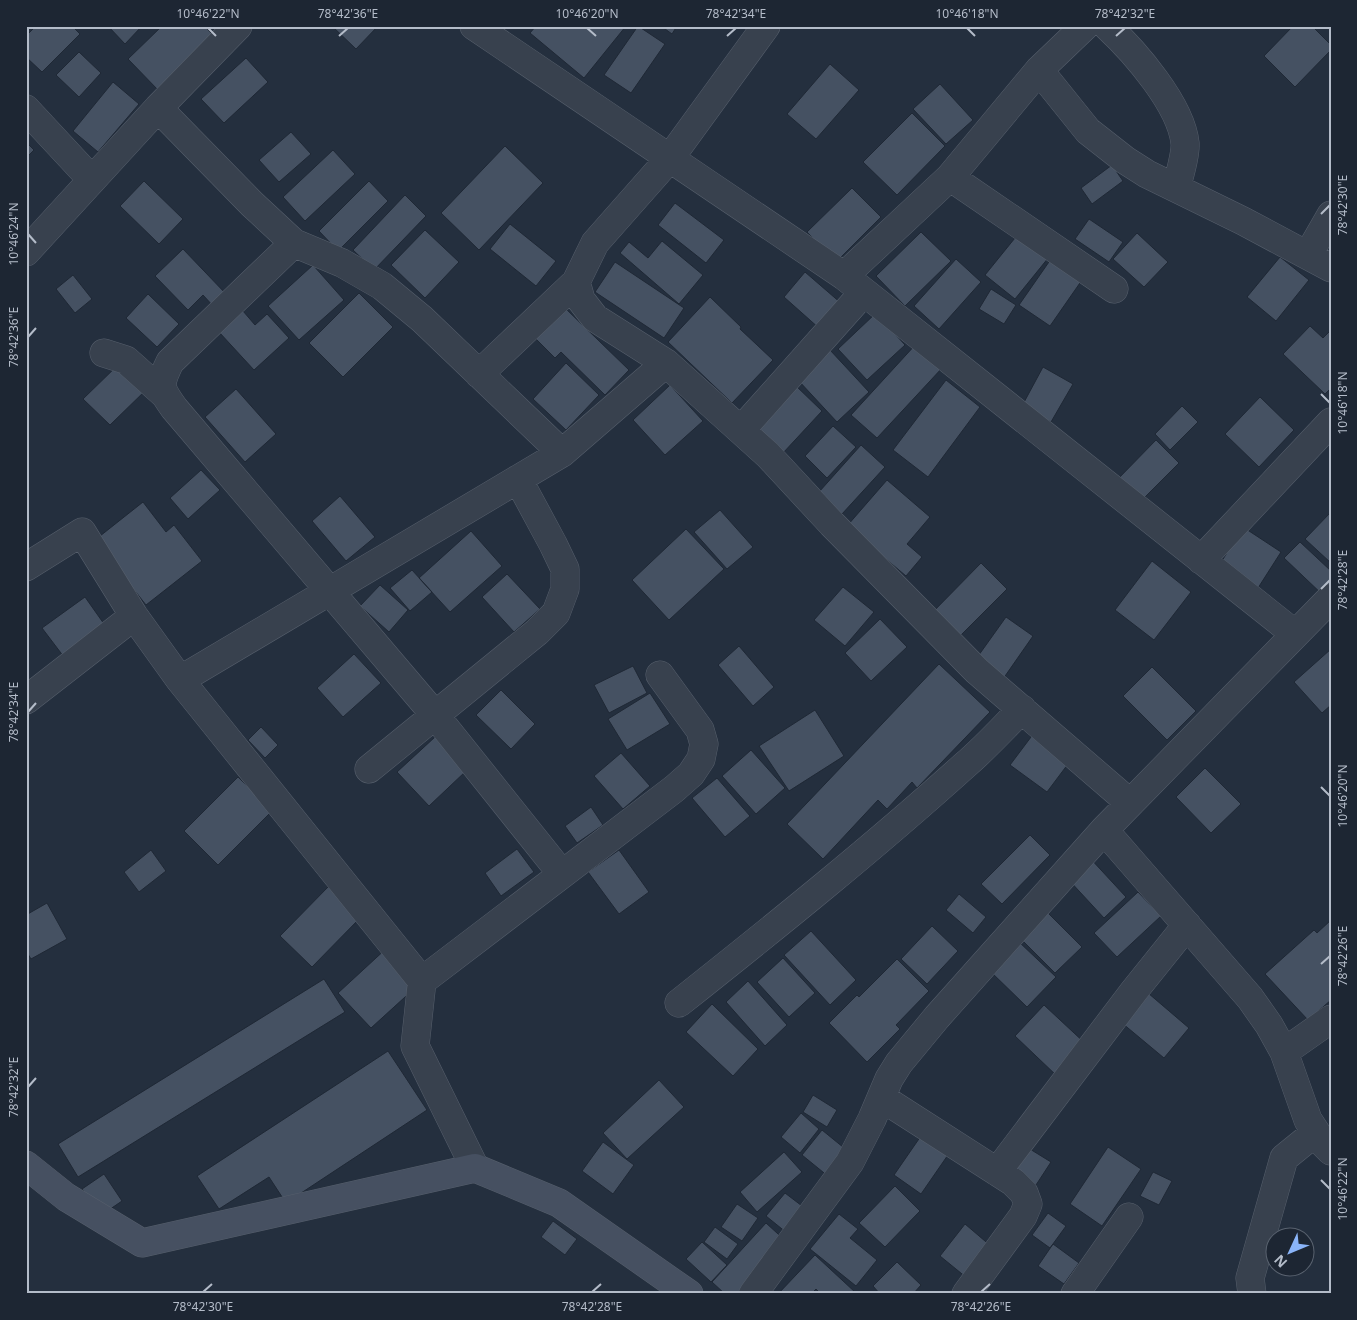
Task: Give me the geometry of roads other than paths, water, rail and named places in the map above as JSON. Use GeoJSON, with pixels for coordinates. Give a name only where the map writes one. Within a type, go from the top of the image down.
{"type":"FeatureCollection","features":[{"type":"Feature","properties":{"kind":"street"},"geometry":{"type":"LineString","coordinates":[[26,252],[158,108],[238,26]]}},
{"type":"Feature","properties":{"kind":"street"},"geometry":{"type":"LineString","coordinates":[[474,26],[854,284],[1295,634]]}},
{"type":"Feature","properties":{"kind":"street"},"geometry":{"type":"LineString","coordinates":[[479,374],[576,282],[595,243],[670,158],[766,26]]}},
{"type":"Feature","properties":{"kind":"street"},"geometry":{"type":"LineString","coordinates":[[741,430],[854,284],[950,177],[1039,70],[1086,26]]}},
{"type":"Feature","properties":{"kind":"street"},"geometry":{"type":"LineString","coordinates":[[1107,26],[1123,41],[1156,81],[1181,122],[1186,145],[1176,188]]}},
{"type":"Feature","properties":{"kind":"street"},"geometry":{"type":"LineString","coordinates":[[1039,70],[1088,130],[1125,160],[1147,174],[1319,261],[1331,215]]}},
{"type":"Feature","properties":{"kind":"street"},"geometry":{"type":"LineString","coordinates":[[158,108],[252,204],[294,243],[342,263],[382,286],[422,319],[562,453]]}},
{"type":"Feature","properties":{"kind":"street"},"geometry":{"type":"LineString","coordinates":[[26,109],[92,180]]}},
{"type":"Feature","properties":{"kind":"street"},"geometry":{"type":"LineString","coordinates":[[950,177],[1114,289]]}},
{"type":"Feature","properties":{"kind":"street"},"geometry":{"type":"LineString","coordinates":[[164,394],[162,379],[170,362],[294,243]]}},
{"type":"Feature","properties":{"kind":"street"},"geometry":{"type":"LineString","coordinates":[[576,282],[581,300],[595,318],[666,363],[741,430],[768,455],[832,524],[977,671],[1130,803]]}},
{"type":"Feature","properties":{"kind":"street"},"geometry":{"type":"LineString","coordinates":[[104,352],[126,360],[164,394],[435,715],[562,874]]}},
{"type":"Feature","properties":{"kind":"street"},"geometry":{"type":"LineString","coordinates":[[180,680],[562,453],[666,363]]}},
{"type":"Feature","properties":{"kind":"street"},"geometry":{"type":"LineString","coordinates":[[1201,560],[1331,422]]}},
{"type":"Feature","properties":{"kind":"street"},"geometry":{"type":"LineString","coordinates":[[369,769],[537,632],[556,613],[565,590],[565,569],[518,479]]}},
{"type":"Feature","properties":{"kind":"street"},"geometry":{"type":"LineString","coordinates":[[26,567],[82,532],[134,616],[180,680],[422,981],[415,1046],[475,1168]]}},
{"type":"Feature","properties":{"kind":"street"},"geometry":{"type":"LineString","coordinates":[[753,1294],[850,1162],[899,1063],[937,1017],[1104,830],[1331,598]]}},
{"type":"Feature","properties":{"kind":"street"},"geometry":{"type":"LineString","coordinates":[[26,700],[134,616]]}},
{"type":"Feature","properties":{"kind":"street"},"geometry":{"type":"LineString","coordinates":[[422,981],[674,789],[691,774],[700,759],[704,744],[700,730],[660,675]]}},
{"type":"Feature","properties":{"kind":"street"},"geometry":{"type":"LineString","coordinates":[[679,1003],[801,906],[859,857],[966,764],[1022,709]]}},
{"type":"Feature","properties":{"kind":"street"},"geometry":{"type":"LineString","coordinates":[[1104,830],[1250,998],[1269,1025],[1284,1052],[1308,1120],[1323,1142],[1284,1158],[1250,1278],[1252,1294]]}},
{"type":"Feature","properties":{"kind":"street"},"geometry":{"type":"LineString","coordinates":[[997,1172],[1187,925]]}},
{"type":"Feature","properties":{"kind":"street"},"geometry":{"type":"LineString","coordinates":[[1284,1052],[1331,1019]]}},
{"type":"Feature","properties":{"kind":"street"},"geometry":{"type":"LineString","coordinates":[[882,1098],[1013,1182],[1024,1193],[1028,1204],[1023,1216],[966,1294]]}},
{"type":"Feature","properties":{"kind":"street"},"geometry":{"type":"LineString","coordinates":[[26,1165],[66,1197],[142,1243],[475,1168],[559,1203],[688,1294]]}},
{"type":"Feature","properties":{"kind":"street"},"geometry":{"type":"LineString","coordinates":[[1075,1294],[1128,1217]]}}]}
